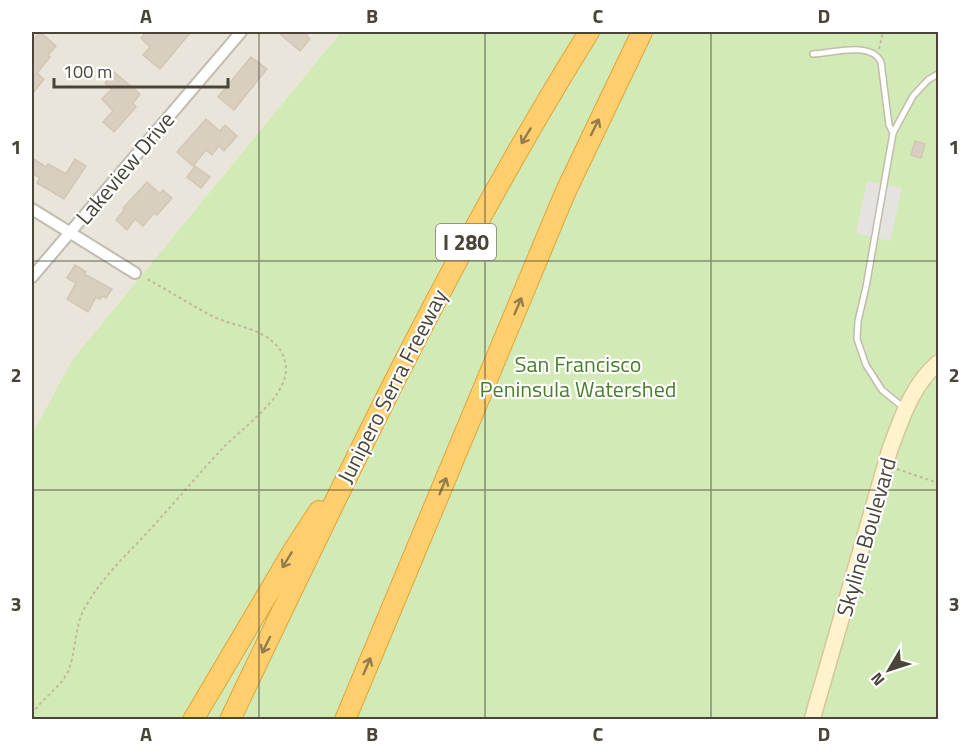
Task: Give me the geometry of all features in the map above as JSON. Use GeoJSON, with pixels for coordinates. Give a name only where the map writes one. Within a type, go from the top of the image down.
{"type":"FeatureCollection","features":[{"type":"Feature","properties":{"kind":"highway","name":"Junipero Serra Freeway"},"geometry":{"type":"LineString","coordinates":[[230,720],[407,353],[462,249],[589,32]]}},
{"type":"Feature","properties":{"kind":"highway"},"geometry":{"type":"LineString","coordinates":[[345,720],[565,193],[642,32]]}},
{"type":"Feature","properties":{"kind":"highway"},"geometry":{"type":"LineString","coordinates":[[194,720],[298,542],[355,459]]}},
{"type":"Feature","properties":{"kind":"street","name":"Lakeview Drive"},"geometry":{"type":"LineString","coordinates":[[32,278],[241,32]]}},
{"type":"Feature","properties":{"kind":"street"},"geometry":{"type":"LineString","coordinates":[[32,209],[135,273]]}},
{"type":"Feature","properties":{"kind":"street","name":"Skyline Boulevard"},"geometry":{"type":"LineString","coordinates":[[812,720],[886,466],[906,409],[917,388],[939,363]]}},
{"type":"Feature","properties":{"kind":"lane"},"geometry":{"type":"LineString","coordinates":[[813,54],[860,49],[878,55],[881,62],[889,125],[893,132]]}},
{"type":"Feature","properties":{"kind":"lane"},"geometry":{"type":"LineString","coordinates":[[906,409],[888,396],[873,378],[857,339],[858,321],[893,132],[913,96],[927,80],[939,74]]}},
{"type":"Feature","properties":{"kind":"path"},"geometry":{"type":"LineString","coordinates":[[878,55],[883,32]]}},
{"type":"Feature","properties":{"kind":"path"},"geometry":{"type":"LineString","coordinates":[[32,714],[69,670],[78,621],[105,577],[227,443],[272,400],[282,386],[286,375],[284,357],[274,342],[262,334],[214,317],[135,273]]}},
{"type":"Feature","properties":{"kind":"path"},"geometry":{"type":"LineString","coordinates":[[886,466],[939,483]]}},
{"type":"Feature","properties":{"kind":"shaded area"},"geometry":{"type":"Polygon","coordinates":[[[32,32],[341,32],[72,360],[32,434],[32,32]]]}},
{"type":"Feature","properties":{"kind":"shaded area"},"geometry":{"type":"Polygon","coordinates":[[[867,181],[902,188],[890,241],[856,233],[867,181]]]}},
{"type":"Feature","properties":{"kind":"green space","name":"San Francisco Peninsula Watershed"},"geometry":{"type":"Polygon","coordinates":[[[341,32],[938,32],[938,719],[32,720],[32,434],[72,360],[341,32]]]}},
{"type":"Feature","properties":{"kind":"building"},"geometry":{"type":"Polygon","coordinates":[[[40,32],[56,46],[37,73],[44,79],[32,94],[32,41],[40,32]]]}},
{"type":"Feature","properties":{"kind":"building"},"geometry":{"type":"Polygon","coordinates":[[[146,32],[191,32],[160,69],[143,55],[150,47],[141,38],[146,32]]]}},
{"type":"Feature","properties":{"kind":"building"},"geometry":{"type":"Polygon","coordinates":[[[278,32],[310,32],[306,36],[310,39],[300,51],[278,32]]]}},
{"type":"Feature","properties":{"kind":"building"},"geometry":{"type":"Polygon","coordinates":[[[251,57],[267,69],[234,110],[218,97],[251,57]]]}},
{"type":"Feature","properties":{"kind":"building"},"geometry":{"type":"Polygon","coordinates":[[[114,72],[140,94],[133,103],[136,107],[114,132],[103,122],[113,111],[102,99],[112,89],[105,83],[114,72]]]}},
{"type":"Feature","properties":{"kind":"building"},"geometry":{"type":"Polygon","coordinates":[[[206,119],[220,131],[225,125],[237,136],[224,151],[219,146],[212,155],[206,150],[193,166],[177,152],[206,119]]]}},
{"type":"Feature","properties":{"kind":"building"},"geometry":{"type":"Polygon","coordinates":[[[915,141],[925,144],[921,158],[911,155],[915,141]]]}},
{"type":"Feature","properties":{"kind":"building"},"geometry":{"type":"Polygon","coordinates":[[[32,158],[46,167],[48,164],[66,174],[75,159],[86,166],[64,199],[37,183],[40,178],[32,173],[32,158]]]}},
{"type":"Feature","properties":{"kind":"building"},"geometry":{"type":"Polygon","coordinates":[[[195,166],[210,177],[201,188],[187,177],[195,166]]]}},
{"type":"Feature","properties":{"kind":"building"},"geometry":{"type":"Polygon","coordinates":[[[147,182],[160,194],[163,190],[172,198],[157,215],[154,213],[143,226],[135,219],[127,230],[116,220],[125,209],[123,208],[147,182]]]}},
{"type":"Feature","properties":{"kind":"building"},"geometry":{"type":"Polygon","coordinates":[[[75,265],[86,272],[84,274],[112,289],[106,298],[96,297],[88,312],[67,299],[76,283],[67,278],[75,265]]]}}]}
